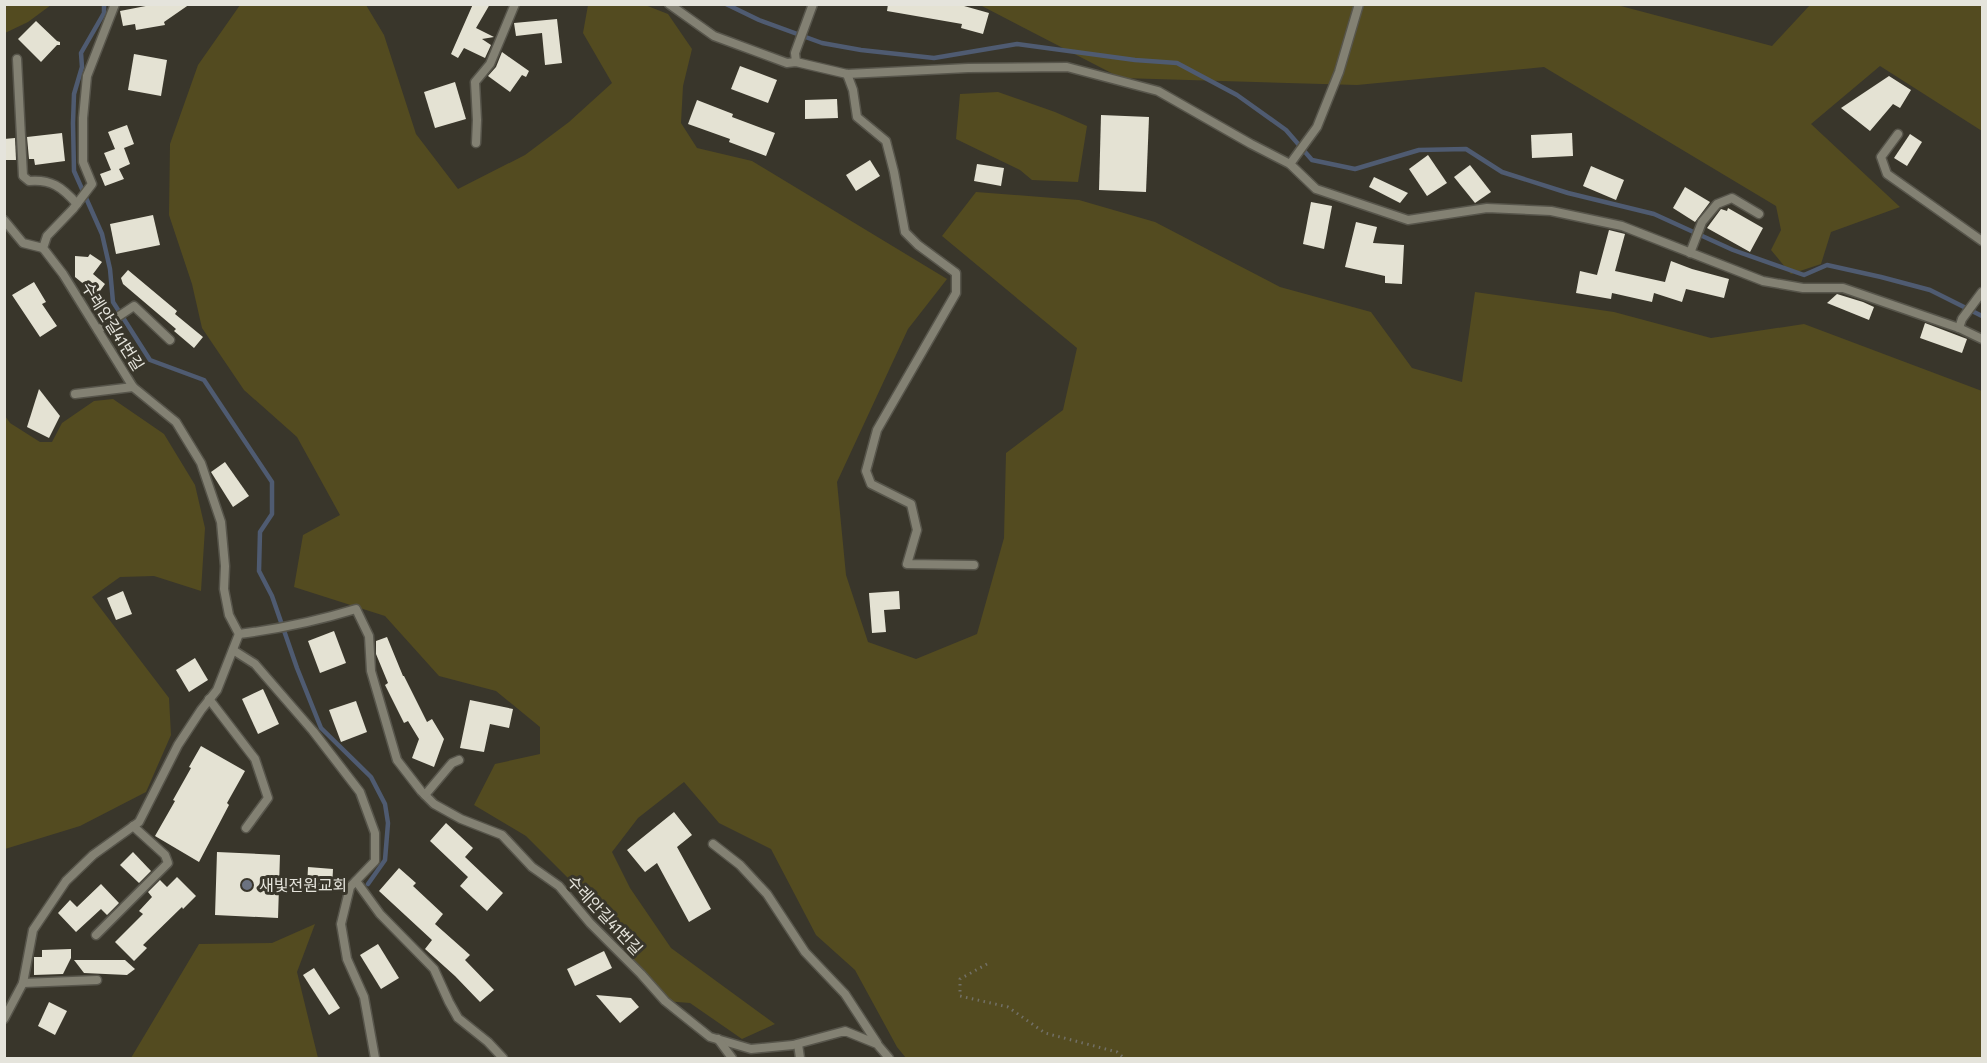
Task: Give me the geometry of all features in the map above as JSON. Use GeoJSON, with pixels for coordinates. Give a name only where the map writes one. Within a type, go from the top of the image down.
{"type":"FeatureCollection","features":[{"type":"Feature","properties":{"kind":"lane"},"geometry":{"type":"LineString","coordinates":[[4,220],[23,243],[43,248],[47,236],[79,202],[92,184],[83,162],[83,118],[87,76],[115,4]]}},
{"type":"Feature","properties":{"kind":"lane"},"geometry":{"type":"LineString","coordinates":[[476,144],[475,82],[490,64],[515,4]]}},
{"type":"Feature","properties":{"kind":"lane"},"geometry":{"type":"LineString","coordinates":[[669,4],[714,36],[787,63],[796,58],[813,4]]}},
{"type":"Feature","properties":{"kind":"lane"},"geometry":{"type":"LineString","coordinates":[[1293,160],[1317,127],[1338,72],[1359,4]]}},
{"type":"Feature","properties":{"kind":"lane"},"geometry":{"type":"LineString","coordinates":[[796,58],[848,74],[968,68],[1067,67],[1158,91],[1251,144],[1293,160],[1316,189],[1408,220],[1487,208],[1551,212],[1622,226],[1763,281],[1803,288],[1843,288],[1960,323],[1983,339]]}},
{"type":"Feature","properties":{"kind":"lane"},"geometry":{"type":"LineString","coordinates":[[17,59],[23,176],[28,181],[43,180],[64,189],[79,202]]}},
{"type":"Feature","properties":{"kind":"lane"},"geometry":{"type":"LineString","coordinates":[[848,74],[857,117],[886,141],[905,232],[918,245],[956,273],[956,293],[877,430],[866,471],[871,484],[911,504],[917,530],[908,564],[974,565]]}},
{"type":"Feature","properties":{"kind":"lane"},"geometry":{"type":"LineString","coordinates":[[1898,134],[1881,157],[1887,174],[1983,242]]}},
{"type":"Feature","properties":{"kind":"lane"},"geometry":{"type":"LineString","coordinates":[[1690,253],[1701,224],[1717,204],[1732,198],[1759,214]]}},
{"type":"Feature","properties":{"kind":"lane","name":"수레안길41번길"},"geometry":{"type":"LineString","coordinates":[[43,248],[63,274],[133,387],[176,422],[201,463],[221,522],[225,566],[224,589],[229,615],[239,634],[289,627],[356,609],[369,636],[370,671],[397,760],[435,804],[461,819],[502,835],[532,867],[559,886],[665,1001],[710,1037],[751,1049],[798,1044],[844,1031],[877,1044],[889,1059]]}},
{"type":"Feature","properties":{"kind":"lane"},"geometry":{"type":"LineString","coordinates":[[1960,323],[1983,292]]}},
{"type":"Feature","properties":{"kind":"lane"},"geometry":{"type":"LineString","coordinates":[[98,330],[134,306],[170,340]]}},
{"type":"Feature","properties":{"kind":"lane"},"geometry":{"type":"LineString","coordinates":[[75,394],[133,387]]}},
{"type":"Feature","properties":{"kind":"lane"},"geometry":{"type":"LineString","coordinates":[[5,1017],[23,982],[33,930],[66,880],[93,855],[139,822],[178,745],[217,690],[239,634]]}},
{"type":"Feature","properties":{"kind":"lane"},"geometry":{"type":"LineString","coordinates":[[232,650],[255,664],[313,731],[360,792],[375,833],[375,861],[350,888],[341,924],[347,959],[364,998],[375,1059]]}},
{"type":"Feature","properties":{"kind":"lane"},"geometry":{"type":"LineString","coordinates":[[209,699],[255,759],[268,798],[246,828]]}},
{"type":"Feature","properties":{"kind":"lane"},"geometry":{"type":"LineString","coordinates":[[425,795],[452,763],[459,760]]}},
{"type":"Feature","properties":{"kind":"lane"},"geometry":{"type":"LineString","coordinates":[[96,935],[168,863],[165,855],[133,826]]}},
{"type":"Feature","properties":{"kind":"lane"},"geometry":{"type":"LineString","coordinates":[[713,844],[740,865],[767,894],[805,952],[845,994],[877,1044]]}},
{"type":"Feature","properties":{"kind":"lane"},"geometry":{"type":"LineString","coordinates":[[356,882],[380,914],[434,969],[458,1018],[488,1042],[503,1059]]}},
{"type":"Feature","properties":{"kind":"lane"},"geometry":{"type":"LineString","coordinates":[[23,982],[97,980]]}},
{"type":"Feature","properties":{"kind":"lane"},"geometry":{"type":"LineString","coordinates":[[718,1039],[732,1059]]}},
{"type":"Feature","properties":{"kind":"lane"},"geometry":{"type":"LineString","coordinates":[[798,1044],[800,1059]]}},
{"type":"Feature","properties":{"kind":"path"},"geometry":{"type":"LineString","coordinates":[[987,964],[960,979],[960,996],[1008,1007],[1045,1033],[1117,1052],[1124,1059]]}},
{"type":"Feature","properties":{"kind":"shaded area"},"geometry":{"type":"Polygon","coordinates":[[[4,5],[51,5],[28,22],[5,33],[4,5]]]}},
{"type":"Feature","properties":{"kind":"shaded area"},"geometry":{"type":"Polygon","coordinates":[[[240,5],[366,5],[384,35],[416,134],[458,189],[525,155],[569,122],[612,83],[583,33],[588,5],[645,5],[668,14],[692,49],[683,86],[681,123],[697,148],[752,161],[947,279],[908,329],[837,482],[846,575],[868,642],[916,659],[977,634],[1004,538],[1006,453],[1063,410],[1077,348],[942,236],[976,192],[1079,200],[1155,222],[1280,287],[1371,312],[1412,368],[1462,382],[1475,292],[1614,312],[1711,338],[1804,324],[1982,391],[1982,1058],[906,1058],[897,1047],[855,970],[816,935],[771,849],[719,823],[684,782],[638,818],[612,852],[630,888],[671,948],[775,1024],[742,1039],[690,1003],[665,1001],[569,879],[526,836],[474,805],[495,764],[540,754],[540,727],[496,691],[439,676],[385,616],[294,587],[303,535],[340,515],[297,437],[244,390],[202,328],[192,284],[169,215],[170,144],[198,65],[240,5]]]}},
{"type":"Feature","properties":{"kind":"shaded area"},"geometry":{"type":"Polygon","coordinates":[[[980,5],[1617,5],[1772,46],[1810,5],[1982,5],[1982,131],[1880,66],[1811,124],[1900,207],[1831,232],[1821,264],[1791,274],[1771,250],[1781,230],[1776,206],[1544,67],[1357,85],[1121,78],[980,5]]]}},
{"type":"Feature","properties":{"kind":"shaded area"},"geometry":{"type":"Polygon","coordinates":[[[998,92],[1087,126],[1078,182],[1032,180],[1020,170],[956,139],[960,94],[998,92]]]}},
{"type":"Feature","properties":{"kind":"shaded area"},"geometry":{"type":"Polygon","coordinates":[[[113,399],[164,434],[195,485],[205,528],[201,591],[154,576],[120,577],[92,597],[169,698],[171,735],[146,792],[80,826],[5,849],[5,416],[10,423],[40,442],[52,442],[62,423],[94,401],[113,399]]]}},
{"type":"Feature","properties":{"kind":"shaded area"},"geometry":{"type":"Polygon","coordinates":[[[315,924],[297,972],[318,1058],[131,1058],[199,944],[272,943],[315,924]]]}},
{"type":"Feature","properties":{"kind":"building"},"geometry":{"type":"Polygon","coordinates":[[[156,4],[190,4],[164,22],[165,25],[136,30],[135,24],[123,26],[120,11],[156,4]]]}},
{"type":"Feature","properties":{"kind":"building"},"geometry":{"type":"Polygon","coordinates":[[[473,4],[490,4],[476,28],[494,37],[482,39],[491,45],[485,58],[464,48],[458,58],[451,54],[473,4]]]}},
{"type":"Feature","properties":{"kind":"building"},"geometry":{"type":"Polygon","coordinates":[[[888,4],[957,4],[989,13],[983,34],[961,28],[962,24],[887,11],[888,4]]]}},
{"type":"Feature","properties":{"kind":"building"},"geometry":{"type":"Polygon","coordinates":[[[557,19],[562,63],[545,65],[542,33],[516,36],[514,23],[557,19]]]}},
{"type":"Feature","properties":{"kind":"building"},"geometry":{"type":"Polygon","coordinates":[[[36,21],[60,42],[60,45],[57,45],[41,62],[18,39],[36,21]]]}},
{"type":"Feature","properties":{"kind":"building"},"geometry":{"type":"Polygon","coordinates":[[[502,52],[529,71],[526,77],[522,75],[510,92],[488,76],[496,67],[502,52]]]}},
{"type":"Feature","properties":{"kind":"building"},"geometry":{"type":"Polygon","coordinates":[[[134,54],[167,60],[161,96],[128,90],[134,54]]]}},
{"type":"Feature","properties":{"kind":"building"},"geometry":{"type":"Polygon","coordinates":[[[740,66],[777,80],[768,103],[731,89],[740,66]]]}},
{"type":"Feature","properties":{"kind":"building"},"geometry":{"type":"Polygon","coordinates":[[[1889,76],[1911,90],[1900,108],[1893,104],[1870,131],[1841,108],[1889,76]]]}},
{"type":"Feature","properties":{"kind":"building"},"geometry":{"type":"Polygon","coordinates":[[[455,82],[466,119],[435,128],[424,92],[455,82]]]}},
{"type":"Feature","properties":{"kind":"building"},"geometry":{"type":"Polygon","coordinates":[[[837,99],[838,118],[805,119],[805,100],[837,99]]]}},
{"type":"Feature","properties":{"kind":"building"},"geometry":{"type":"Polygon","coordinates":[[[697,100],[733,114],[732,117],[775,133],[766,156],[729,142],[730,139],[688,124],[697,100]]]}},
{"type":"Feature","properties":{"kind":"building"},"geometry":{"type":"Polygon","coordinates":[[[1101,115],[1149,117],[1146,192],[1099,190],[1101,115]]]}},
{"type":"Feature","properties":{"kind":"building"},"geometry":{"type":"Polygon","coordinates":[[[127,125],[134,144],[124,148],[130,164],[119,169],[124,179],[105,186],[100,174],[111,170],[104,153],[115,149],[108,132],[127,125]]]}},
{"type":"Feature","properties":{"kind":"building"},"geometry":{"type":"Polygon","coordinates":[[[62,133],[65,161],[35,165],[34,159],[29,159],[27,137],[62,133]]]}},
{"type":"Feature","properties":{"kind":"building"},"geometry":{"type":"Polygon","coordinates":[[[1572,133],[1573,156],[1532,158],[1531,135],[1572,133]]]}},
{"type":"Feature","properties":{"kind":"building"},"geometry":{"type":"Polygon","coordinates":[[[1910,134],[1922,142],[1907,166],[1894,158],[1910,134]]]}},
{"type":"Feature","properties":{"kind":"building"},"geometry":{"type":"Polygon","coordinates":[[[15,138],[16,160],[4,160],[4,139],[15,138]]]}},
{"type":"Feature","properties":{"kind":"building"},"geometry":{"type":"Polygon","coordinates":[[[1428,155],[1447,183],[1427,196],[1409,169],[1428,155]]]}},
{"type":"Feature","properties":{"kind":"building"},"geometry":{"type":"Polygon","coordinates":[[[870,160],[880,176],[856,191],[846,175],[870,160]]]}},
{"type":"Feature","properties":{"kind":"building"},"geometry":{"type":"Polygon","coordinates":[[[977,164],[1004,168],[1001,186],[974,181],[977,164]]]}},
{"type":"Feature","properties":{"kind":"building"},"geometry":{"type":"Polygon","coordinates":[[[1470,165],[1491,192],[1475,203],[1454,177],[1470,165]]]}},
{"type":"Feature","properties":{"kind":"building"},"geometry":{"type":"Polygon","coordinates":[[[1591,166],[1624,180],[1616,200],[1583,186],[1591,166]]]}},
{"type":"Feature","properties":{"kind":"building"},"geometry":{"type":"Polygon","coordinates":[[[1374,177],[1408,193],[1400,203],[1369,187],[1374,177]]]}},
{"type":"Feature","properties":{"kind":"building"},"geometry":{"type":"Polygon","coordinates":[[[1685,187],[1710,202],[1695,222],[1673,208],[1685,187]]]}},
{"type":"Feature","properties":{"kind":"building"},"geometry":{"type":"Polygon","coordinates":[[[1311,202],[1332,206],[1324,249],[1303,244],[1311,202]]]}},
{"type":"Feature","properties":{"kind":"building"},"geometry":{"type":"Polygon","coordinates":[[[1728,208],[1763,228],[1750,252],[1707,228],[1721,209],[1727,211],[1728,208]]]}},
{"type":"Feature","properties":{"kind":"building"},"geometry":{"type":"Polygon","coordinates":[[[153,215],[160,245],[116,254],[110,224],[153,215]]]}},
{"type":"Feature","properties":{"kind":"building"},"geometry":{"type":"Polygon","coordinates":[[[1356,222],[1377,227],[1373,243],[1404,245],[1402,284],[1385,283],[1385,276],[1345,267],[1356,222]]]}},
{"type":"Feature","properties":{"kind":"building"},"geometry":{"type":"Polygon","coordinates":[[[1609,230],[1625,234],[1615,271],[1665,282],[1671,261],[1729,279],[1724,298],[1686,289],[1682,302],[1654,293],[1652,302],[1612,293],[1611,299],[1576,293],[1580,271],[1597,275],[1609,230]]]}},
{"type":"Feature","properties":{"kind":"building"},"geometry":{"type":"Polygon","coordinates":[[[90,254],[102,262],[93,274],[105,284],[97,295],[75,277],[75,256],[88,257],[90,254]]]}},
{"type":"Feature","properties":{"kind":"building"},"geometry":{"type":"Polygon","coordinates":[[[128,270],[177,311],[175,314],[203,337],[194,348],[174,331],[176,329],[123,284],[121,278],[128,270]]]}},
{"type":"Feature","properties":{"kind":"building"},"geometry":{"type":"Polygon","coordinates":[[[34,282],[46,302],[42,304],[57,326],[40,337],[12,295],[34,282]]]}},
{"type":"Feature","properties":{"kind":"building"},"geometry":{"type":"Polygon","coordinates":[[[1837,294],[1874,307],[1869,320],[1827,303],[1837,294]]]}},
{"type":"Feature","properties":{"kind":"building"},"geometry":{"type":"Polygon","coordinates":[[[1925,323],[1967,339],[1962,353],[1920,338],[1925,323]]]}},
{"type":"Feature","properties":{"kind":"building"},"geometry":{"type":"Polygon","coordinates":[[[39,389],[60,416],[49,438],[27,427],[39,389]]]}},
{"type":"Feature","properties":{"kind":"building"},"geometry":{"type":"Polygon","coordinates":[[[225,462],[249,496],[233,507],[211,472],[225,462]]]}},
{"type":"Feature","properties":{"kind":"building"},"geometry":{"type":"Polygon","coordinates":[[[123,591],[132,614],[116,620],[107,598],[123,591]]]}},
{"type":"Feature","properties":{"kind":"building"},"geometry":{"type":"Polygon","coordinates":[[[899,591],[900,609],[884,610],[886,632],[872,633],[869,593],[899,591]]]}},
{"type":"Feature","properties":{"kind":"building"},"geometry":{"type":"Polygon","coordinates":[[[334,631],[346,663],[320,673],[308,641],[334,631]]]}},
{"type":"Feature","properties":{"kind":"building"},"geometry":{"type":"Polygon","coordinates":[[[387,637],[403,676],[427,722],[432,719],[444,739],[434,767],[412,758],[419,739],[408,721],[404,723],[385,685],[388,683],[376,654],[376,641],[387,637]]]}},
{"type":"Feature","properties":{"kind":"building"},"geometry":{"type":"Polygon","coordinates":[[[195,658],[208,680],[189,692],[176,670],[195,658]]]}},
{"type":"Feature","properties":{"kind":"building"},"geometry":{"type":"Polygon","coordinates":[[[263,689],[279,724],[258,734],[242,699],[263,689]]]}},
{"type":"Feature","properties":{"kind":"building"},"geometry":{"type":"Polygon","coordinates":[[[470,700],[513,709],[509,728],[490,724],[484,752],[460,748],[470,700]]]}},
{"type":"Feature","properties":{"kind":"building"},"geometry":{"type":"Polygon","coordinates":[[[356,701],[367,732],[341,742],[329,710],[356,701]]]}},
{"type":"Feature","properties":{"kind":"building"},"geometry":{"type":"Polygon","coordinates":[[[201,746],[245,771],[199,862],[155,836],[175,801],[173,800],[201,746]]]}},
{"type":"Feature","properties":{"kind":"building"},"geometry":{"type":"Polygon","coordinates":[[[674,812],[692,835],[677,847],[711,909],[689,922],[657,863],[645,872],[627,850],[674,812]]]}},
{"type":"Feature","properties":{"kind":"building"},"geometry":{"type":"Polygon","coordinates":[[[446,823],[473,848],[465,857],[503,893],[487,911],[460,886],[468,877],[430,841],[446,823]]]}},
{"type":"Feature","properties":{"kind":"building"},"geometry":{"type":"Polygon","coordinates":[[[133,852],[151,871],[139,883],[120,865],[133,852]]]}},
{"type":"Feature","properties":{"kind":"building","name":"새빛전원교회"},"geometry":{"type":"Polygon","coordinates":[[[217,852],[280,855],[278,918],[215,915],[217,852]]]}},
{"type":"Feature","properties":{"kind":"building"},"geometry":{"type":"Polygon","coordinates":[[[308,867],[333,869],[332,890],[307,888],[308,867]]]}},
{"type":"Feature","properties":{"kind":"building"},"geometry":{"type":"Polygon","coordinates":[[[399,868],[416,883],[413,886],[443,914],[435,924],[470,955],[465,960],[494,990],[480,1002],[425,949],[432,940],[379,891],[399,868]]]}},
{"type":"Feature","properties":{"kind":"building"},"geometry":{"type":"Polygon","coordinates":[[[177,877],[196,896],[143,945],[147,948],[134,961],[115,942],[143,914],[139,911],[152,897],[148,892],[160,880],[167,887],[177,877]]]}},
{"type":"Feature","properties":{"kind":"building"},"geometry":{"type":"Polygon","coordinates":[[[101,884],[119,903],[107,915],[101,909],[76,932],[58,913],[70,900],[77,907],[101,884]]]}},
{"type":"Feature","properties":{"kind":"building"},"geometry":{"type":"Polygon","coordinates":[[[378,944],[399,978],[381,989],[360,955],[378,944]]]}},
{"type":"Feature","properties":{"kind":"building"},"geometry":{"type":"Polygon","coordinates":[[[71,949],[71,958],[63,974],[34,975],[34,957],[42,957],[42,950],[71,949]]]}},
{"type":"Feature","properties":{"kind":"building"},"geometry":{"type":"Polygon","coordinates":[[[604,951],[612,968],[575,986],[567,969],[604,951]]]}},
{"type":"Feature","properties":{"kind":"building"},"geometry":{"type":"Polygon","coordinates":[[[74,960],[125,960],[135,969],[127,975],[84,973],[74,960]]]}},
{"type":"Feature","properties":{"kind":"building"},"geometry":{"type":"Polygon","coordinates":[[[314,968],[340,1008],[329,1015],[303,975],[314,968]]]}},
{"type":"Feature","properties":{"kind":"building"},"geometry":{"type":"Polygon","coordinates":[[[596,995],[631,998],[639,1007],[620,1023],[596,995]]]}},
{"type":"Feature","properties":{"kind":"building"},"geometry":{"type":"Polygon","coordinates":[[[49,1002],[67,1011],[55,1035],[38,1026],[49,1002]]]}},
{"type":"Feature","properties":{"kind":"waterway"},"geometry":{"type":"LineString","coordinates":[[104,4],[104,13],[81,53],[82,67],[74,94],[74,171],[102,234],[110,269],[113,302],[150,360],[204,380],[272,482],[272,514],[260,532],[259,571],[272,596],[321,728],[371,777],[385,804],[388,823],[385,860],[368,884]]}},
{"type":"Feature","properties":{"kind":"waterway"},"geometry":{"type":"LineString","coordinates":[[726,4],[759,20],[822,43],[861,50],[934,58],[1017,44],[1135,60],[1177,63],[1237,95],[1286,130],[1312,160],[1355,169],[1419,150],[1466,149],[1502,172],[1568,193],[1654,214],[1733,250],[1804,275],[1827,265],[1881,277],[1930,290],[1982,316]]}},
{"type":"Feature","properties":{"kind":"place","name":"새빛전원교회"},"geometry":{"type":"Point","coordinates":[247,885]}}]}
